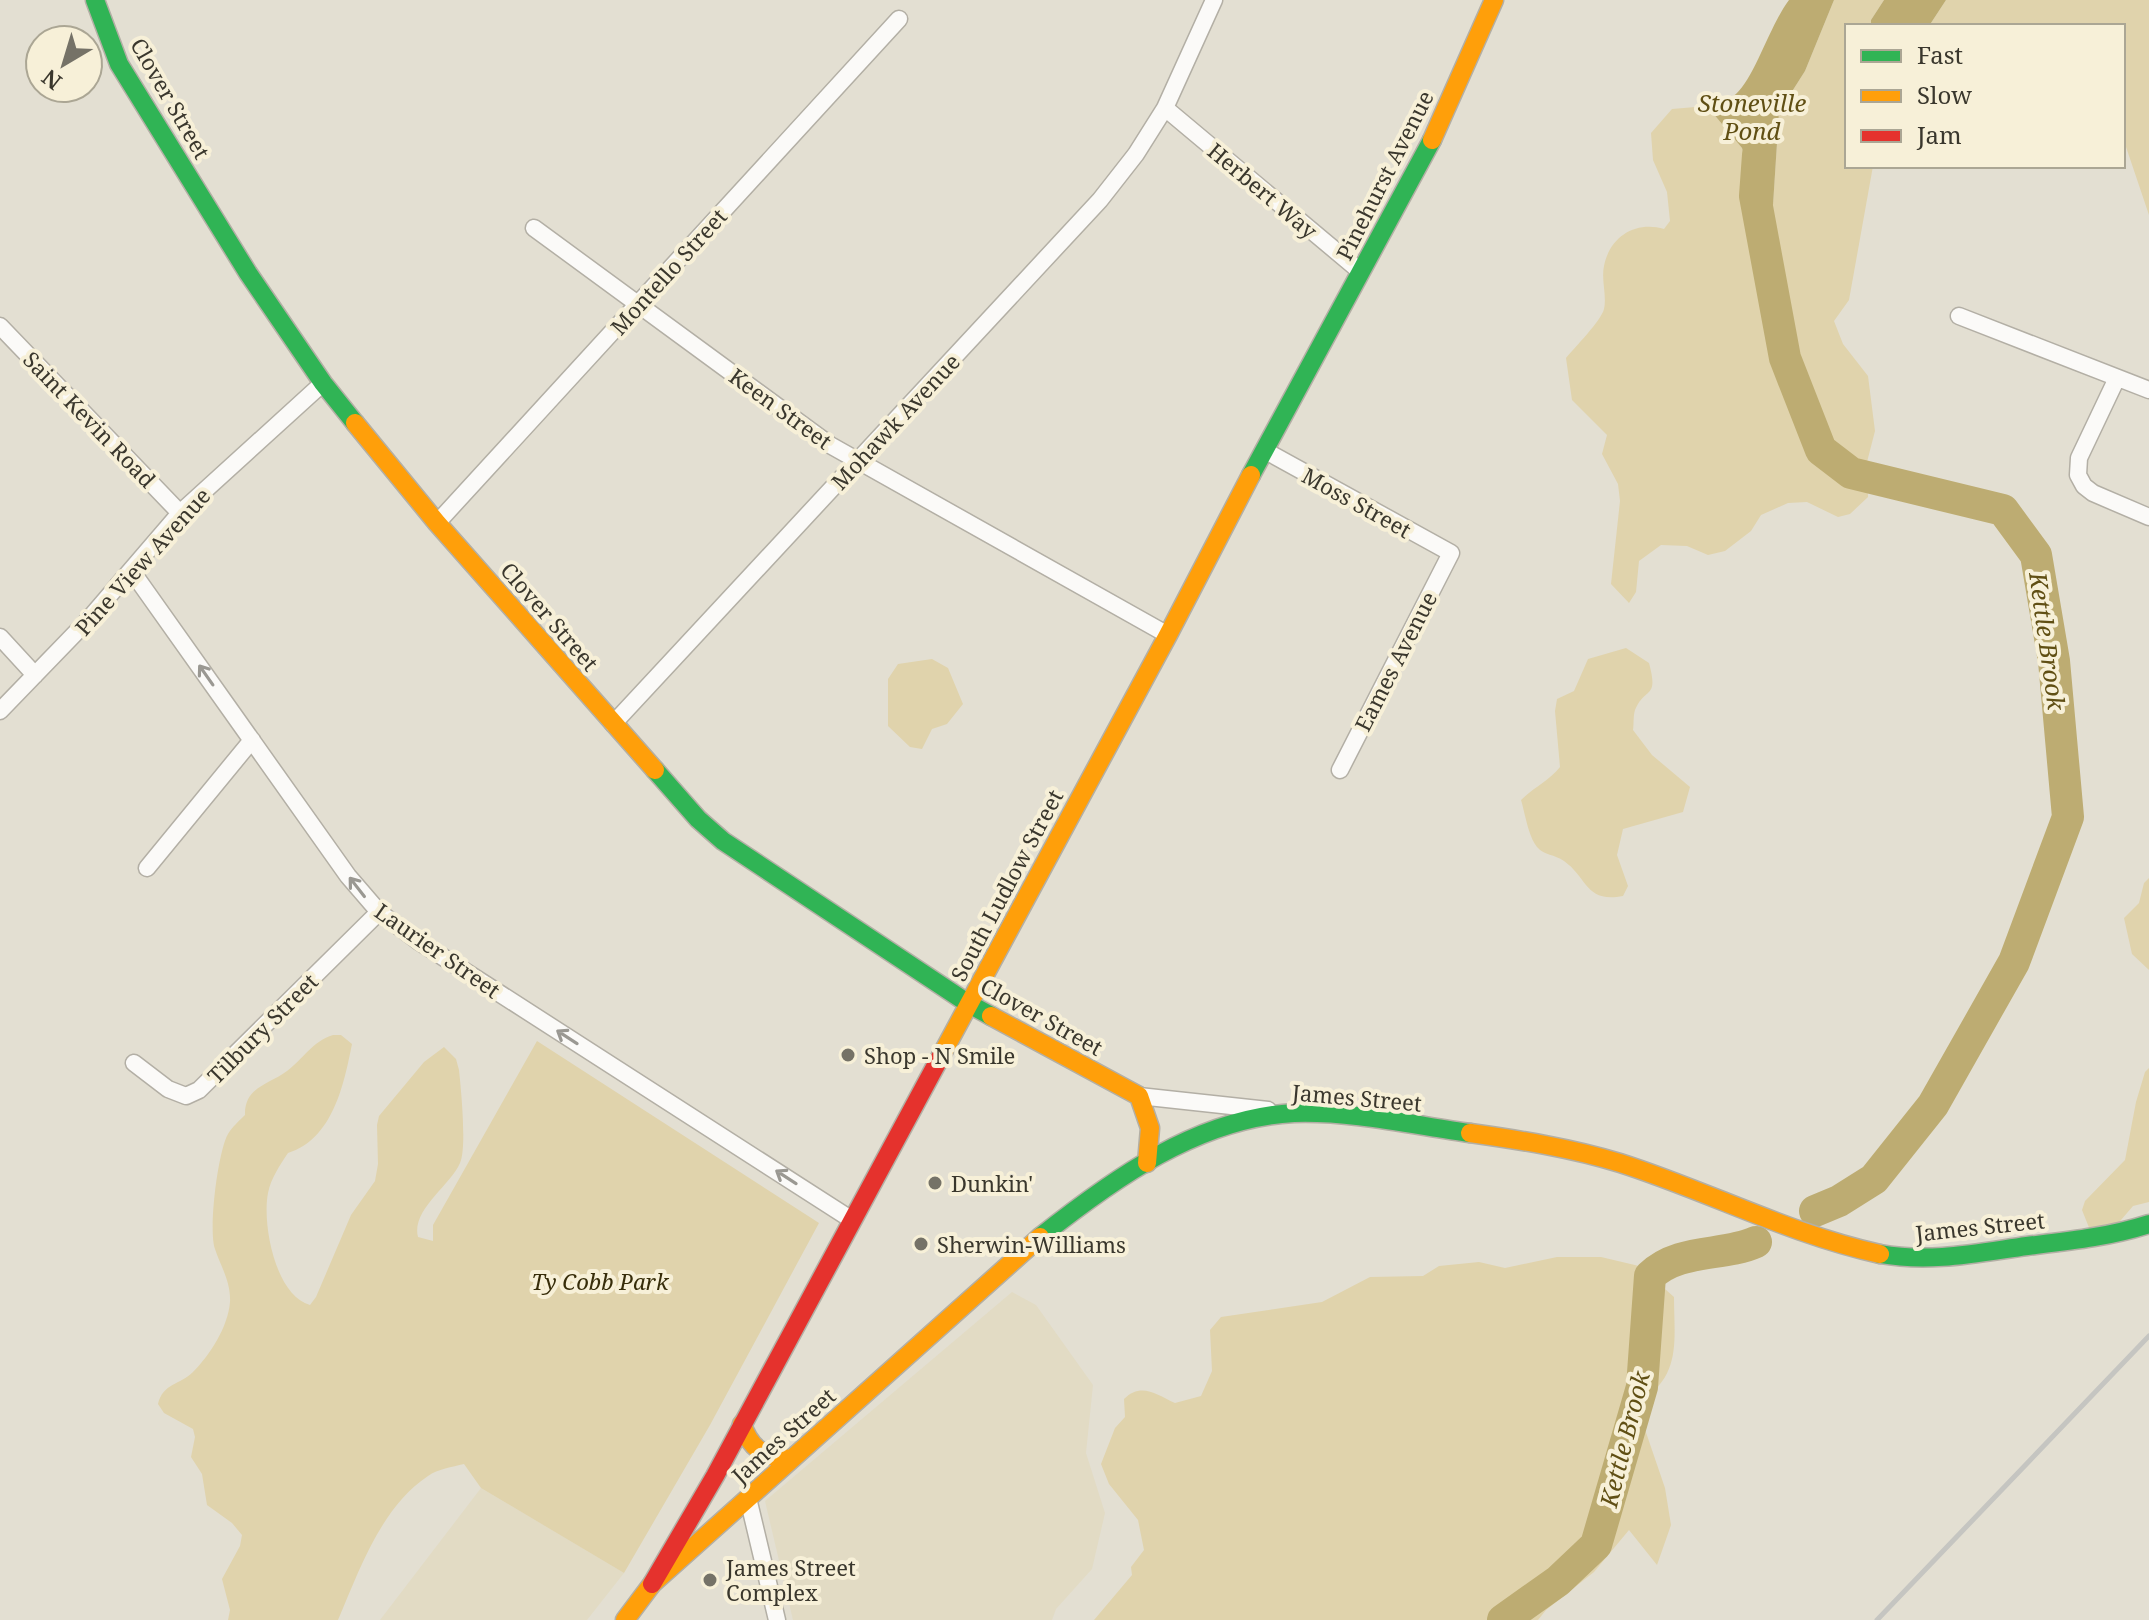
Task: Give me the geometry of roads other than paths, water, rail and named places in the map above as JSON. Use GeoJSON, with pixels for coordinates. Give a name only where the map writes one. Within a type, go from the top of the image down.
{"type":"FeatureCollection","features":[{"type":"Feature","properties":{"kind":"street","name":"Clover Street"},"geometry":{"type":"LineString","coordinates":[[95,0],[119,64],[248,273],[323,383],[437,523],[698,819],[723,841],[969,1004],[1139,1096],[1301,1113]]}},
{"type":"Feature","properties":{"kind":"street","name":"Mohawk Avenue"},"geometry":{"type":"LineString","coordinates":[[613,724],[1100,200],[1136,154],[1165,108],[1214,0]]}},
{"type":"Feature","properties":{"kind":"street","name":"Pinehurst Avenue"},"geometry":{"type":"LineString","coordinates":[[1309,367],[1425,155],[1494,0]]}},
{"type":"Feature","properties":{"kind":"street","name":"Montello Street"},"geometry":{"type":"LineString","coordinates":[[437,523],[899,19]]}},
{"type":"Feature","properties":{"kind":"street","name":"Herbert Way"},"geometry":{"type":"LineString","coordinates":[[1165,108],[1361,272]]}},
{"type":"Feature","properties":{"kind":"street","name":"Keen Street"},"geometry":{"type":"LineString","coordinates":[[534,228],[830,445],[1168,635]]}},
{"type":"Feature","properties":{"kind":"street"},"geometry":{"type":"LineString","coordinates":[[1959,316],[2149,390]]}},
{"type":"Feature","properties":{"kind":"street","name":"Saint Kevin Road"},"geometry":{"type":"LineString","coordinates":[[0,326],[180,513]]}},
{"type":"Feature","properties":{"kind":"street","name":"South Ludlow Street"},"geometry":{"type":"LineString","coordinates":[[652,1584],[715,1476],[1309,367]]}},
{"type":"Feature","properties":{"kind":"street"},"geometry":{"type":"LineString","coordinates":[[2117,378],[2079,458],[2078,475],[2089,491],[2149,517]]}},
{"type":"Feature","properties":{"kind":"street","name":"Pine View Avenue"},"geometry":{"type":"LineString","coordinates":[[0,711],[89,619],[180,513],[323,383]]}},
{"type":"Feature","properties":{"kind":"street","name":"Moss Street"},"geometry":{"type":"LineString","coordinates":[[1264,450],[1451,553]]}},
{"type":"Feature","properties":{"kind":"street","name":"Eames Avenue"},"geometry":{"type":"LineString","coordinates":[[1340,770],[1451,553]]}},
{"type":"Feature","properties":{"kind":"street","name":"Laurier Street"},"geometry":{"type":"LineString","coordinates":[[131,570],[348,876],[379,912],[418,941],[852,1220]]}},
{"type":"Feature","properties":{"kind":"street"},"geometry":{"type":"LineString","coordinates":[[0,637],[35,675]]}},
{"type":"Feature","properties":{"kind":"street"},"geometry":{"type":"LineString","coordinates":[[147,868],[252,740]]}},
{"type":"Feature","properties":{"kind":"street","name":"Tilbury Street"},"geometry":{"type":"LineString","coordinates":[[134,1063],[168,1089],[186,1096],[199,1090],[379,912]]}},
{"type":"Feature","properties":{"kind":"street"},"geometry":{"type":"LineString","coordinates":[[1139,1096],[1152,1132],[1147,1163]]}},
{"type":"Feature","properties":{"kind":"street","name":"James Street"},"geometry":{"type":"LineString","coordinates":[[625,1620],[652,1584],[1032,1244],[1089,1199],[1147,1163],[1223,1128],[1258,1118],[1301,1113],[1333,1115],[1502,1138],[1577,1152],[1624,1165],[1823,1240],[1892,1257],[1927,1260],[2100,1237],[2149,1224]]}},
{"type":"Feature","properties":{"kind":"street"},"geometry":{"type":"LineString","coordinates":[[742,1424],[747,1441],[754,1449],[773,1459],[791,1459]]}},
{"type":"Feature","properties":{"kind":"street"},"geometry":{"type":"LineString","coordinates":[[748,1498],[777,1620]]}},
{"type":"Feature","properties":{"kind":"water","name":"Stoneville Pond"},"geometry":{"type":"Polygon","coordinates":[[[1789,0],[1834,0],[1805,71],[1779,112],[1773,205],[1755,196],[1742,148],[1707,106],[1726,100],[1743,86],[1789,0]]]}},
{"type":"Feature","properties":{"kind":"water"},"geometry":{"type":"Polygon","coordinates":[[[1884,0],[1946,0],[1930,24],[1871,24],[1884,0]]]}},
{"type":"Feature","properties":{"kind":"waterway","name":"Kettle Brook"},"geometry":{"type":"LineString","coordinates":[[1758,155],[1755,196],[1785,358],[1821,450],[1851,473],[2003,510],[2036,555],[2054,661],[2068,817],[2014,962],[1933,1105],[1874,1179],[1839,1201],[1815,1211]]}},
{"type":"Feature","properties":{"kind":"waterway","name":"Kettle Brook"},"geometry":{"type":"LineString","coordinates":[[1503,1620],[1558,1581],[1596,1545],[1642,1387],[1650,1276],[1674,1261],[1756,1242]]}},
{"type":"Feature","properties":{"kind":"railway"},"geometry":{"type":"LineString","coordinates":[[1877,1620],[2149,1336]]}},
{"type":"Feature","properties":{"kind":"place","name":"Shop - N Smile"},"geometry":{"type":"Point","coordinates":[848,1055]}},
{"type":"Feature","properties":{"kind":"place","name":"Dunkin'"},"geometry":{"type":"Point","coordinates":[935,1183]}},
{"type":"Feature","properties":{"kind":"place","name":"Sherwin-Williams"},"geometry":{"type":"Point","coordinates":[921,1244]}},
{"type":"Feature","properties":{"kind":"place","name":"James Street Complex"},"geometry":{"type":"Point","coordinates":[710,1580]}},
{"type":"Feature","properties":{"kind":"park label","name":"Ty Cobb Park"},"geometry":{"type":"Point","coordinates":[600,1281]}}]}
